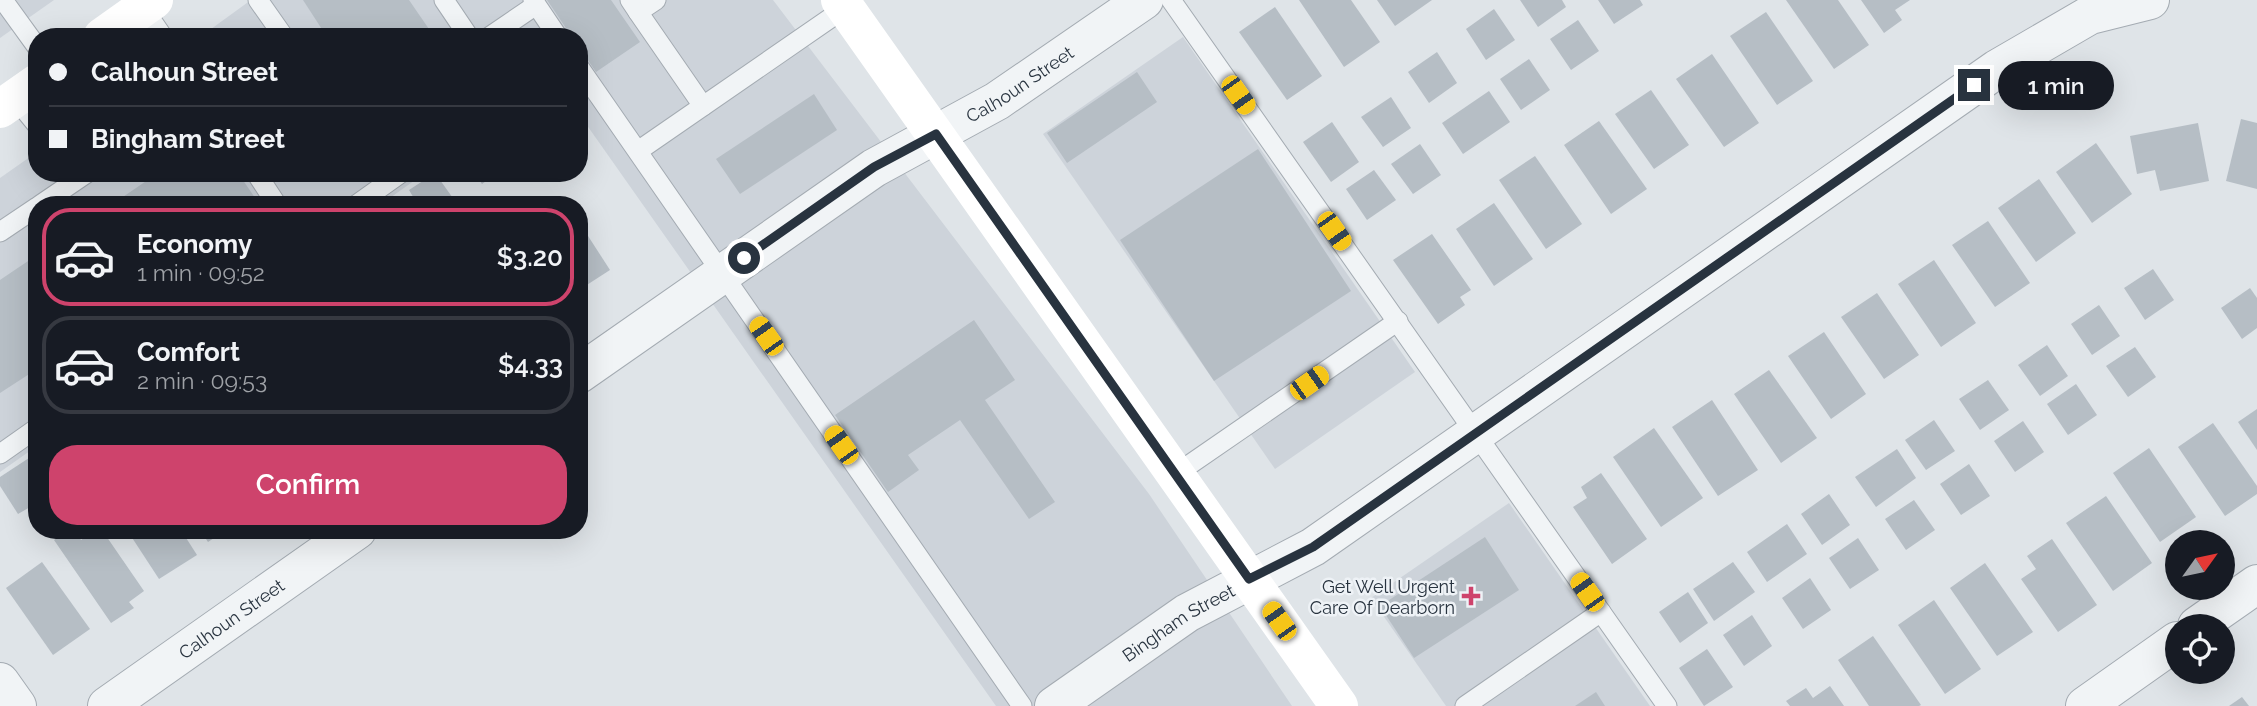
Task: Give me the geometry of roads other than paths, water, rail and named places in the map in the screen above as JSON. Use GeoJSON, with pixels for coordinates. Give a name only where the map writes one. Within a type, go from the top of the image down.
{"type":"FeatureCollection","features":[{"type":"Feature","properties":{"kind":"main road"},"geometry":{"type":"LineString","coordinates":[[842,4],[1339,706]]}},
{"type":"Feature","properties":{"kind":"main road"},"geometry":{"type":"LineString","coordinates":[[123,28],[153,15]]}},
{"type":"Feature","properties":{"kind":"street","name":"Calhoun Street"},"geometry":{"type":"LineString","coordinates":[[588,368],[874,167],[997,101],[1144,0]]}},
{"type":"Feature","properties":{"kind":"street","name":"Bingham Street"},"geometry":{"type":"LineString","coordinates":[[1054,706],[1187,613],[1313,547],[1997,69],[2090,15],[2150,0]]}},
{"type":"Feature","properties":{"kind":"street","name":"Calhoun Street"},"geometry":{"type":"LineString","coordinates":[[107,706],[344,539]]}},
{"type":"Feature","properties":{"kind":"street"},"geometry":{"type":"LineString","coordinates":[[2214,614],[2257,584]]}},
{"type":"Feature","properties":{"kind":"street"},"geometry":{"type":"LineString","coordinates":[[2085,706],[2165,649]]}},
{"type":"Feature","properties":{"kind":"street"},"geometry":{"type":"LineString","coordinates":[[0,682],[17,706]]}},
{"type":"Feature","properties":{"kind":"lane"},"geometry":{"type":"LineString","coordinates":[[3,0],[28,35]]}},
{"type":"Feature","properties":{"kind":"lane"},"geometry":{"type":"LineString","coordinates":[[258,0],[278,28]]}},
{"type":"Feature","properties":{"kind":"lane"},"geometry":{"type":"LineString","coordinates":[[443,0],[463,28]]}},
{"type":"Feature","properties":{"kind":"lane"},"geometry":{"type":"LineString","coordinates":[[656,0],[634,6],[703,106]]}},
{"type":"Feature","properties":{"kind":"lane"},"geometry":{"type":"LineString","coordinates":[[1171,0],[1667,706]]}},
{"type":"Feature","properties":{"kind":"lane"},"geometry":{"type":"LineString","coordinates":[[501,28],[534,2],[552,28]]}},
{"type":"Feature","properties":{"kind":"lane"},"geometry":{"type":"LineString","coordinates":[[638,151],[842,4]]}},
{"type":"Feature","properties":{"kind":"lane"},"geometry":{"type":"LineString","coordinates":[[588,80],[1022,706]]}},
{"type":"Feature","properties":{"kind":"lane"},"geometry":{"type":"LineString","coordinates":[[52,196],[70,182]]}},
{"type":"Feature","properties":{"kind":"lane"},"geometry":{"type":"LineString","coordinates":[[369,196],[388,182]]}},
{"type":"Feature","properties":{"kind":"lane"},"geometry":{"type":"LineString","coordinates":[[0,232],[28,213]]}},
{"type":"Feature","properties":{"kind":"lane"},"geometry":{"type":"LineString","coordinates":[[1175,474],[1398,321]]}},
{"type":"Feature","properties":{"kind":"lane"},"geometry":{"type":"LineString","coordinates":[[0,454],[28,434]]}},
{"type":"Feature","properties":{"kind":"lane"},"geometry":{"type":"LineString","coordinates":[[1465,706],[1601,612]]}},
{"type":"Feature","properties":{"kind":"place","name":"Get Well Urgent Care Of Dearborn"},"geometry":{"type":"Point","coordinates":[1471,596]}}]}
